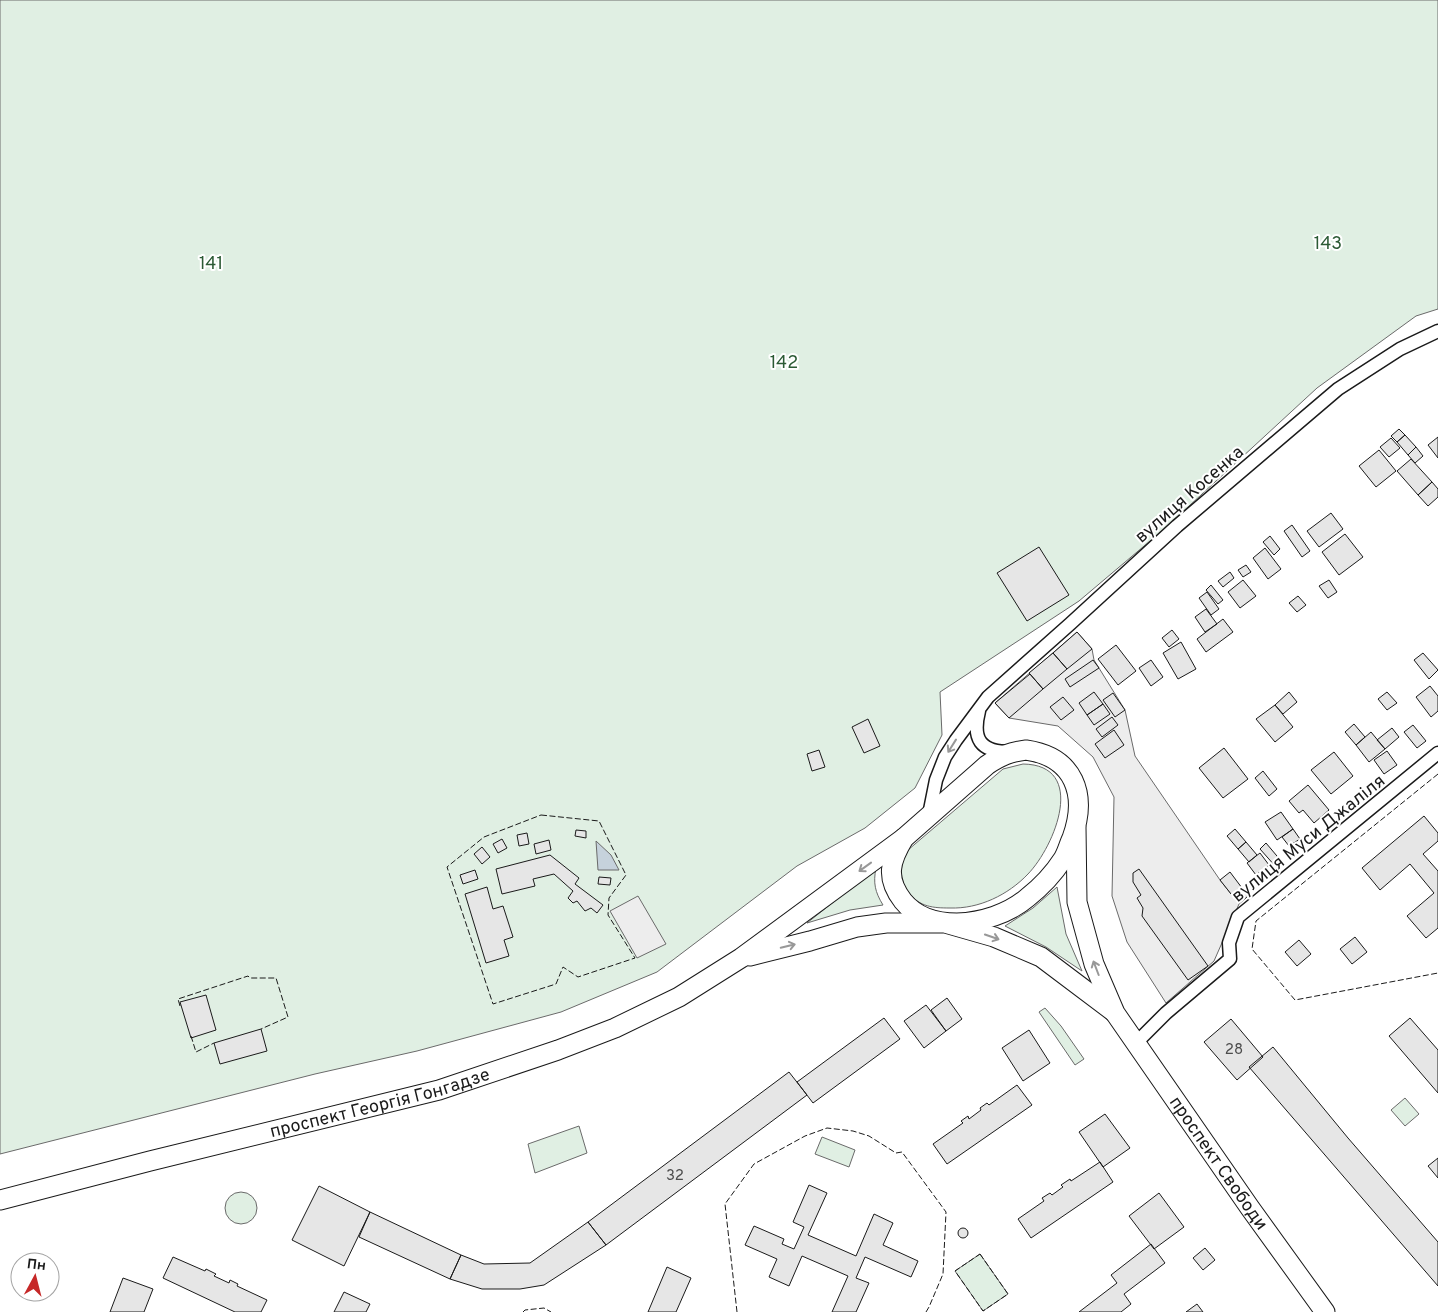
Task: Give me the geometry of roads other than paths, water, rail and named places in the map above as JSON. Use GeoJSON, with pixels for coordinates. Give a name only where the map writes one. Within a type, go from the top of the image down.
{"type":"FeatureCollection","features":[{"type":"Feature","properties":{"kind":"street","name":"вулиця Косенка"},"geometry":{"type":"LineString","coordinates":[[930,815],[936,780],[945,757],[988,697],[1177,526],[1338,389],[1400,349],[1438,331]]}},
{"type":"Feature","properties":{"kind":"street"},"geometry":{"type":"LineString","coordinates":[[980,706],[977,726],[978,741],[984,746],[998,752],[1026,750],[1050,756],[1068,772],[1074,782],[1079,806],[1076,827],[1064,857],[1049,877],[1026,899],[998,915],[972,922],[945,923],[920,916],[907,906],[892,885],[893,864],[904,838],[986,765],[1000,756],[1012,752]]}},
{"type":"Feature","properties":{"kind":"street","name":"вулиця Муси Джаліля"},"geometry":{"type":"LineString","coordinates":[[1136,1043],[1166,1013],[1230,959],[1229,943],[1238,917],[1438,753]]}},
{"type":"Feature","properties":{"kind":"street","name":"проспект Свободи"},"geometry":{"type":"LineString","coordinates":[[1076,827],[1077,902],[1094,964],[1115,1012],[1250,1208],[1325,1312]]}},
{"type":"Feature","properties":{"kind":"street","name":"проспект Георгія Гонгадзе"},"geometry":{"type":"LineString","coordinates":[[0,1200],[439,1090],[558,1050],[615,1028],[679,997],[741,958],[904,838]]}},
{"type":"Feature","properties":{"kind":"street","name":"проспект Георгія Гонгадзе"},"geometry":{"type":"LineString","coordinates":[[741,958],[857,927],[886,923],[945,923]]}},
{"type":"Feature","properties":{"kind":"street","name":"проспект Свободи"},"geometry":{"type":"LineString","coordinates":[[945,923],[994,937],[1041,957],[1115,1012]]}},
{"type":"Feature","properties":{"kind":"park label","name":"143"},"geometry":{"type":"Point","coordinates":[1328,243]}},
{"type":"Feature","properties":{"kind":"park label","name":"141"},"geometry":{"type":"Point","coordinates":[211,263]}},
{"type":"Feature","properties":{"kind":"park label","name":"142"},"geometry":{"type":"Point","coordinates":[784,362]}}]}
